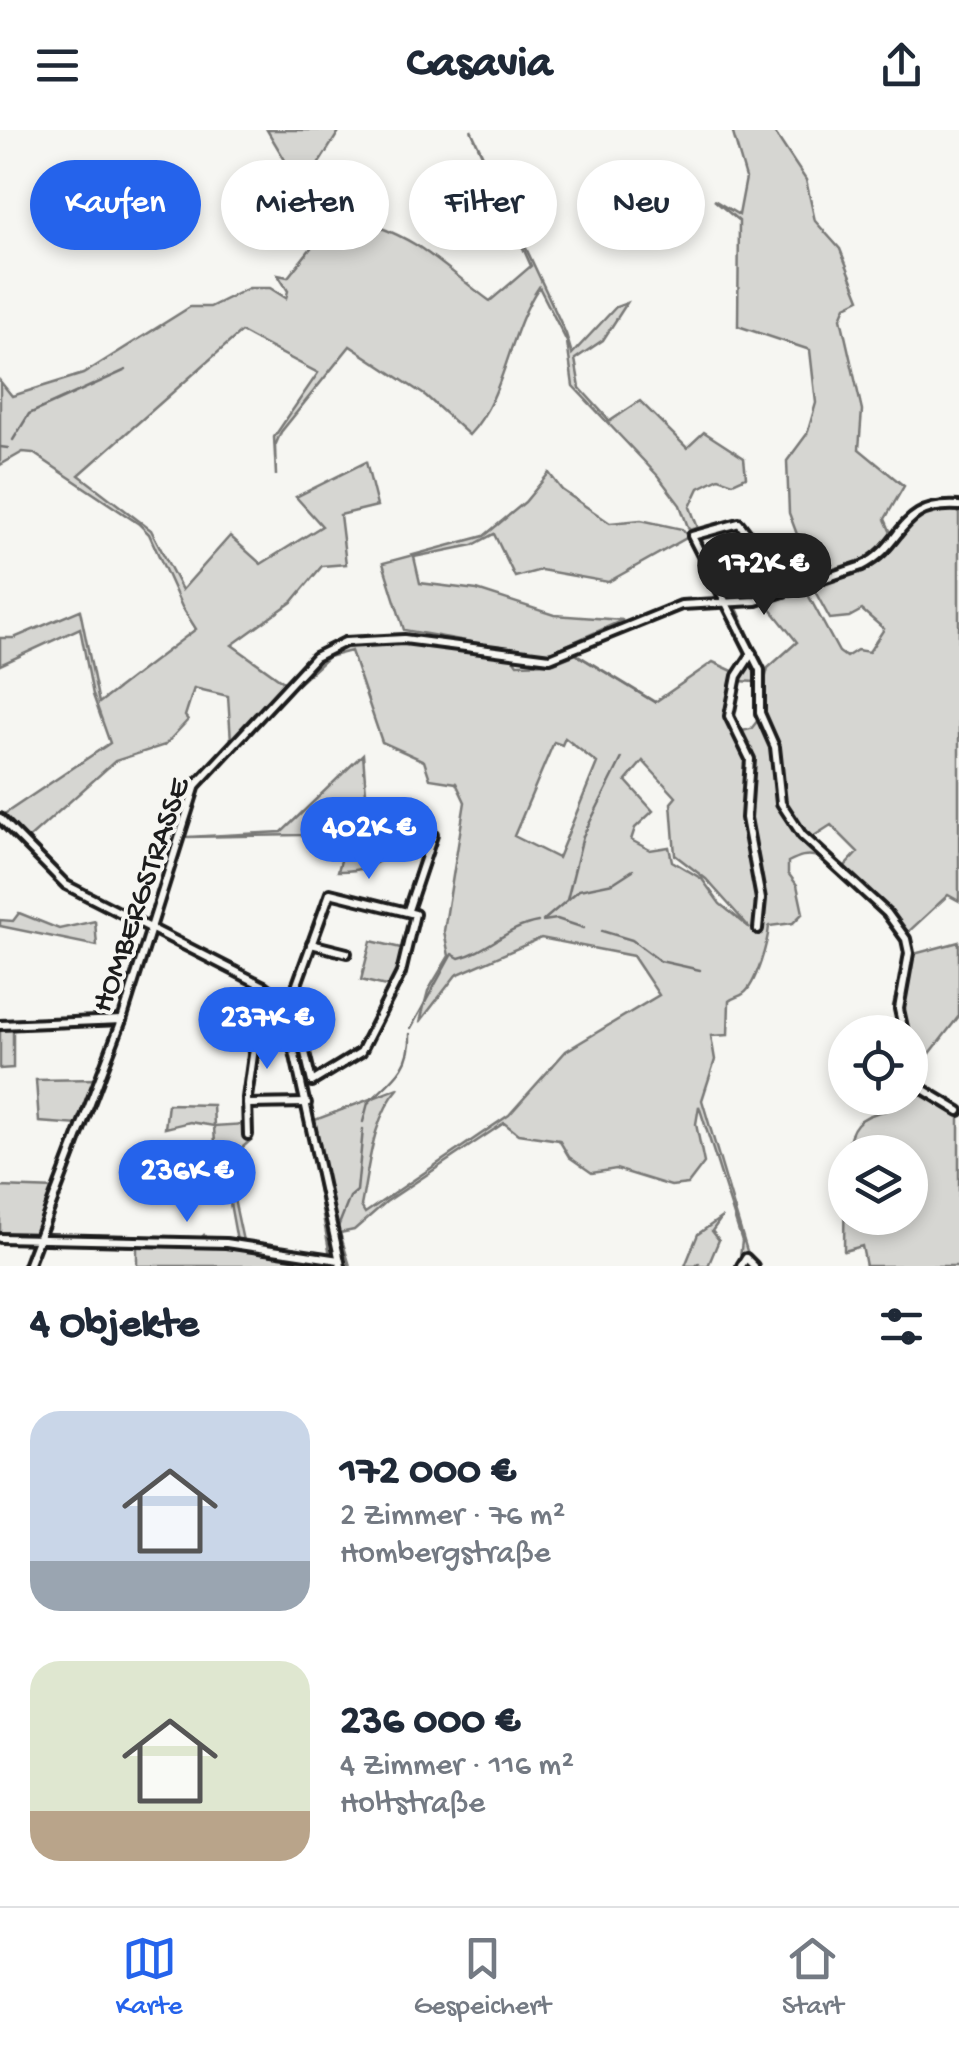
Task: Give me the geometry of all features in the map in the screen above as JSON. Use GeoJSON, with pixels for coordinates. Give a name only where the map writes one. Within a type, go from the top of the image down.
{"type":"FeatureCollection","features":[{"type":"Feature","properties":{"kind":"street","name":"HOMBERGSTRASSE"},"geometry":{"type":"LineString","coordinates":[[28,1266],[122,1020],[196,785],[325,649],[352,641],[429,639],[550,658],[670,608],[756,601],[871,562],[898,528],[926,508],[959,506]]}},
{"type":"Feature","properties":{"kind":"street"},"geometry":{"type":"LineString","coordinates":[[791,590],[739,524],[692,536],[760,670],[760,713],[775,747],[782,803],[802,835],[887,912],[909,947],[900,1015]]}},
{"type":"Feature","properties":{"kind":"street"},"geometry":{"type":"LineString","coordinates":[[752,652],[737,676],[729,716],[750,759],[746,818],[763,917],[758,929]]}},
{"type":"Feature","properties":{"kind":"street"},"geometry":{"type":"LineString","coordinates":[[0,818],[58,880],[264,986],[285,1004],[340,1263],[226,1244],[0,1238]]}},
{"type":"Feature","properties":{"kind":"street"},"geometry":{"type":"LineString","coordinates":[[408,910],[433,835]]}},
{"type":"Feature","properties":{"kind":"street"},"geometry":{"type":"LineString","coordinates":[[285,1004],[292,998],[330,893],[408,910],[416,916],[403,966],[361,1052],[314,1082],[292,998]]}},
{"type":"Feature","properties":{"kind":"street"},"geometry":{"type":"LineString","coordinates":[[311,944],[347,953]]}},
{"type":"Feature","properties":{"kind":"street"},"geometry":{"type":"LineString","coordinates":[[0,1024],[122,1020]]}},
{"type":"Feature","properties":{"kind":"street"},"geometry":{"type":"LineString","coordinates":[[248,1135],[255,1041]]}},
{"type":"Feature","properties":{"kind":"street"},"geometry":{"type":"LineString","coordinates":[[928,1092],[959,1111]]}},
{"type":"Feature","properties":{"kind":"street"},"geometry":{"type":"LineString","coordinates":[[248,1104],[307,1104]]}},
{"type":"Feature","properties":{"kind":"street"},"geometry":{"type":"LineString","coordinates":[[743,1262],[754,1266]]}},
{"type":"Feature","properties":{"kind":"shaded area"},"geometry":{"type":"Polygon","coordinates":[[[267,130],[340,130],[321,160],[285,160],[267,130]]]}},
{"type":"Feature","properties":{"kind":"shaded area"},"geometry":{"type":"Polygon","coordinates":[[[732,130],[773,130],[806,180],[815,221],[840,249],[860,299],[846,306],[841,318],[862,410],[859,449],[904,486],[885,519],[891,533],[875,552],[856,564],[812,576],[787,546],[798,537],[789,513],[787,461],[807,434],[816,403],[810,350],[738,326],[739,221],[714,200],[739,215],[746,178],[732,130]]]}},
{"type":"Feature","properties":{"kind":"shaded area"},"geometry":{"type":"Polygon","coordinates":[[[389,231],[409,241],[409,250],[423,250],[490,301],[531,266],[527,250],[566,334],[572,354],[616,307],[627,303],[603,340],[575,359],[580,388],[610,421],[640,401],[687,448],[704,432],[744,458],[746,477],[733,483],[719,478],[699,488],[690,507],[698,528],[689,530],[680,505],[658,476],[573,386],[567,342],[539,287],[520,324],[491,402],[469,435],[426,396],[350,346],[281,432],[275,446],[276,476],[274,437],[318,373],[241,332],[79,475],[151,530],[182,590],[230,536],[261,564],[322,526],[296,497],[366,462],[377,506],[340,515],[346,564],[322,566],[293,601],[232,645],[285,683],[231,741],[228,696],[194,688],[185,716],[188,720],[165,745],[115,761],[27,840],[3,815],[110,743],[93,695],[80,628],[0,665],[0,638],[14,638],[80,610],[99,703],[196,629],[149,534],[139,524],[33,453],[23,452],[0,465],[0,381],[12,396],[83,374],[190,307],[210,307],[249,288],[270,288],[286,298],[288,291],[278,275],[288,277],[309,250],[389,250],[389,231]]]}},
{"type":"Feature","properties":{"kind":"shaded area"},"geometry":{"type":"Polygon","coordinates":[[[549,473],[562,490],[610,523],[641,520],[682,529],[688,537],[608,582],[541,570],[515,577],[494,534],[473,545],[414,557],[420,583],[477,590],[554,615],[623,620],[545,655],[404,630],[383,563],[484,536],[525,502],[549,473]]]}},
{"type":"Feature","properties":{"kind":"shaded area"},"geometry":{"type":"Polygon","coordinates":[[[941,507],[959,508],[959,901],[948,895],[907,933],[914,954],[959,942],[959,1016],[928,1056],[928,1015],[895,1015],[893,1006],[907,949],[893,925],[829,863],[814,856],[788,862],[788,873],[797,885],[803,913],[793,923],[769,926],[757,973],[743,994],[729,1001],[728,1035],[711,1036],[715,1060],[702,1100],[747,1251],[757,1266],[739,1266],[742,1241],[699,1106],[696,1124],[704,1163],[688,1184],[671,1186],[616,1169],[592,1173],[569,1157],[559,1140],[518,1134],[504,1123],[386,1202],[354,1230],[340,1233],[350,1266],[137,1266],[137,1247],[98,1245],[100,1237],[199,1240],[204,1235],[208,1241],[237,1241],[222,1160],[216,1164],[214,1126],[245,1124],[245,1137],[252,1139],[226,1162],[243,1241],[330,1256],[307,1123],[399,1088],[383,1114],[373,1144],[361,1206],[365,1213],[509,1115],[566,1051],[659,995],[633,956],[541,938],[456,975],[420,1022],[428,991],[449,956],[444,931],[465,802],[456,783],[430,779],[424,761],[382,742],[351,651],[328,657],[281,699],[300,673],[324,656],[353,646],[418,641],[483,650],[512,657],[517,664],[554,663],[576,654],[655,702],[713,662],[737,673],[748,650],[725,607],[736,606],[762,664],[764,684],[768,668],[797,642],[766,603],[806,591],[839,652],[846,657],[857,650],[869,652],[884,629],[862,610],[849,617],[830,619],[812,586],[872,565],[918,516],[941,507]],[[739,681],[731,716],[738,732],[751,729],[758,720],[755,682],[739,681]],[[565,738],[562,745],[554,742],[514,836],[558,858],[597,763],[565,738]],[[643,761],[626,781],[653,811],[635,828],[631,840],[650,850],[669,847],[672,861],[702,879],[720,904],[750,928],[706,879],[675,855],[671,803],[676,797],[643,761]],[[831,825],[811,838],[844,867],[858,852],[831,825]]]}},
{"type":"Feature","properties":{"kind":"shaded area"},"geometry":{"type":"Polygon","coordinates":[[[363,754],[366,793],[345,828],[302,835],[187,837],[282,832],[363,754]]]}},
{"type":"Feature","properties":{"kind":"shaded area"},"geometry":{"type":"Polygon","coordinates":[[[405,811],[400,837],[386,856],[365,868],[338,871],[351,826],[374,816],[405,811]]]}},
{"type":"Feature","properties":{"kind":"shaded area"},"geometry":{"type":"Polygon","coordinates":[[[19,913],[59,929],[95,921],[97,946],[0,926],[0,920],[13,921],[19,913]]]}},
{"type":"Feature","properties":{"kind":"shaded area"},"geometry":{"type":"Polygon","coordinates":[[[371,941],[405,949],[390,987],[361,980],[371,941]]]}},
{"type":"Feature","properties":{"kind":"shaded area"},"geometry":{"type":"Polygon","coordinates":[[[250,985],[279,1003],[291,1046],[247,991],[250,985]]]}},
{"type":"Feature","properties":{"kind":"shaded area"},"geometry":{"type":"Polygon","coordinates":[[[120,1017],[116,1025],[13,1026],[13,1068],[0,1069],[0,1023],[120,1017]]]}},
{"type":"Feature","properties":{"kind":"shaded area"},"geometry":{"type":"Polygon","coordinates":[[[97,1079],[79,1125],[39,1122],[36,1080],[97,1079]]]}},
{"type":"Feature","properties":{"kind":"shaded area"},"geometry":{"type":"Polygon","coordinates":[[[928,1091],[959,1108],[959,1266],[866,1266],[862,1246],[844,1251],[844,1235],[928,1235],[928,1135],[850,1135],[868,1116],[928,1115],[928,1091]]]}},
{"type":"Feature","properties":{"kind":"shaded area"},"geometry":{"type":"Polygon","coordinates":[[[168,1104],[213,1105],[214,1126],[190,1122],[165,1128],[168,1104]]]}},
{"type":"Feature","properties":{"kind":"shaded area"},"geometry":{"type":"Polygon","coordinates":[[[0,1187],[57,1189],[33,1243],[0,1241],[0,1187]]]}},
{"type":"Feature","properties":{"kind":"shaded area"},"geometry":{"type":"Polygon","coordinates":[[[722,1217],[712,1231],[719,1240],[708,1266],[685,1266],[698,1234],[722,1217]]]}},
{"type":"Feature","properties":{"kind":"waterway"},"geometry":{"type":"LineString","coordinates":[[13,440],[29,414],[126,370]]}},
{"type":"Feature","properties":{"kind":"waterway"},"geometry":{"type":"LineString","coordinates":[[0,447],[8,448]]}},
{"type":"Feature","properties":{"kind":"waterway"},"geometry":{"type":"LineString","coordinates":[[577,655],[654,702]]}},
{"type":"Feature","properties":{"kind":"waterway"},"geometry":{"type":"LineString","coordinates":[[567,900],[583,836],[622,758]]}},
{"type":"Feature","properties":{"kind":"waterway"},"geometry":{"type":"LineString","coordinates":[[544,920],[579,890],[613,883],[633,870]]}},
{"type":"Feature","properties":{"kind":"waterway"},"geometry":{"type":"LineString","coordinates":[[543,921],[557,919],[584,928]]}},
{"type":"Feature","properties":{"kind":"waterway"},"geometry":{"type":"LineString","coordinates":[[411,1028],[452,954],[459,958],[469,955],[538,922]]}},
{"type":"Feature","properties":{"kind":"waterway"},"geometry":{"type":"LineString","coordinates":[[602,931],[632,940],[660,961],[700,970]]}},
{"type":"Feature","properties":{"kind":"waterway"},"geometry":{"type":"LineString","coordinates":[[162,939],[269,994]]}},
{"type":"Feature","properties":{"kind":"waterway"},"geometry":{"type":"LineString","coordinates":[[292,1012],[307,1082]]}},
{"type":"Feature","properties":{"kind":"waterway"},"geometry":{"type":"LineString","coordinates":[[363,1122],[368,1103],[403,1065],[410,1034]]}},
{"type":"Feature","properties":{"kind":"waterway"},"geometry":{"type":"LineString","coordinates":[[338,1227],[350,1197],[357,1191],[363,1129]]}},
{"type":"Feature","properties":{"kind":"waterway"},"geometry":{"type":"LineString","coordinates":[[0,1234],[30,1236]]}},
{"type":"Feature","properties":{"kind":"waterway"},"geometry":{"type":"LineString","coordinates":[[49,1243],[156,1246]]}},
{"type":"Feature","properties":{"kind":"waterway"},"geometry":{"type":"LineString","coordinates":[[179,1246],[237,1248]]}},
{"type":"Feature","properties":{"kind":"waterway"},"geometry":{"type":"LineString","coordinates":[[290,1256],[317,1261]]}},
{"type":"Feature","properties":{"kind":"waterway"},"geometry":{"type":"LineString","coordinates":[[321,1262],[329,1264]]}},
{"type":"Feature","properties":{"kind":"waterway"},"geometry":{"type":"LineString","coordinates":[[696,1266],[699,1263]]}}]}
